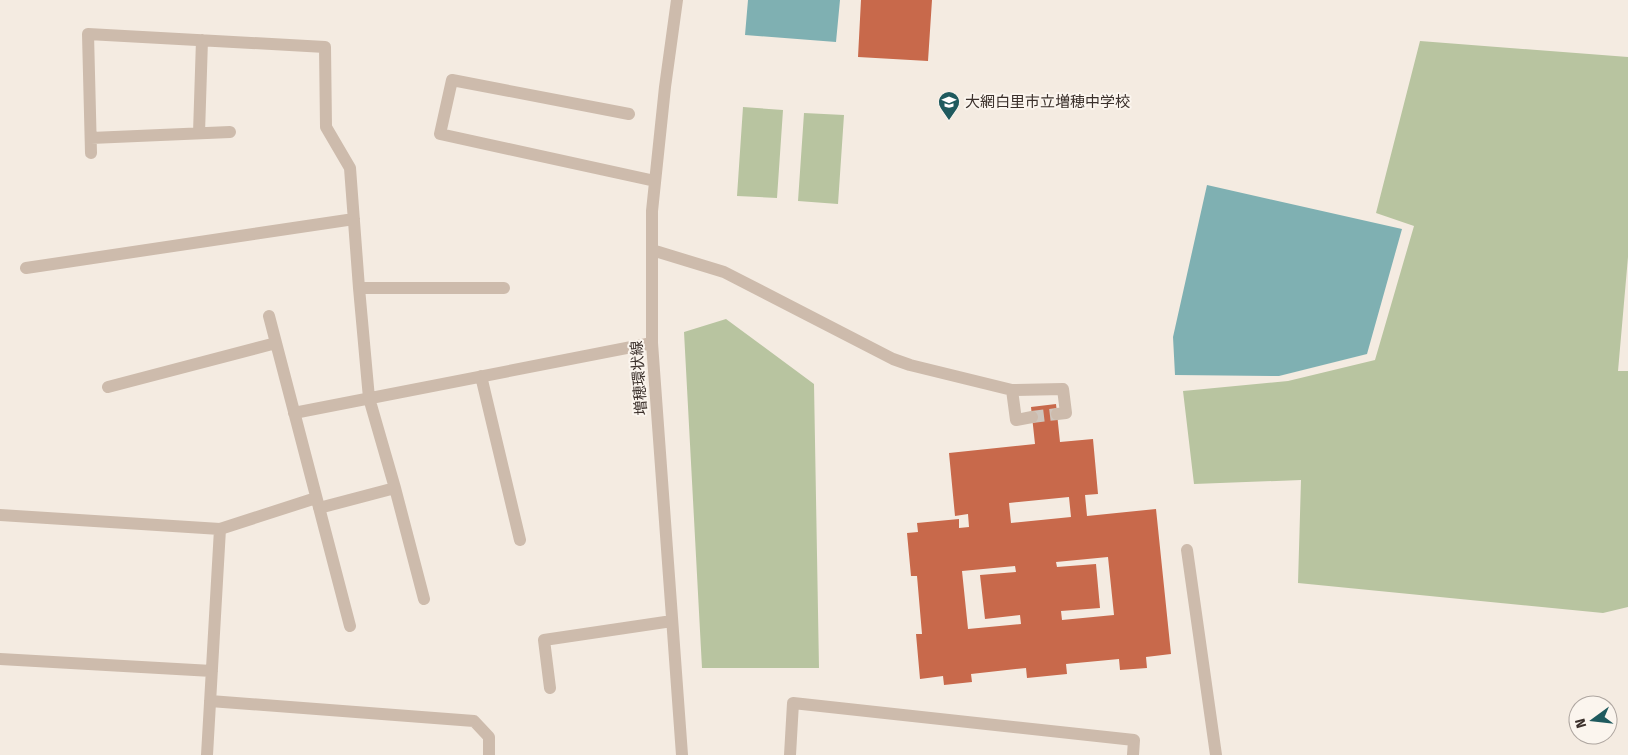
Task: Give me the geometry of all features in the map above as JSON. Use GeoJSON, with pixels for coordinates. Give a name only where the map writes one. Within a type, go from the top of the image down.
{"type":"FeatureCollection","features":[{"type":"Feature","properties":{"kind":"street","name":"増穂環状線"},"geometry":{"type":"LineString","coordinates":[[677,0],[665,87],[652,211],[652,343],[682,755]]}},
{"type":"Feature","properties":{"kind":"street"},"geometry":{"type":"LineString","coordinates":[[91,153],[88,34],[325,47],[326,127],[350,168],[358,288],[369,398],[424,599]]}},
{"type":"Feature","properties":{"kind":"street"},"geometry":{"type":"LineString","coordinates":[[199,133],[202,40]]}},
{"type":"Feature","properties":{"kind":"street"},"geometry":{"type":"LineString","coordinates":[[628,114],[452,80],[440,134],[655,181]]}},
{"type":"Feature","properties":{"kind":"street"},"geometry":{"type":"LineString","coordinates":[[91,138],[230,132]]}},
{"type":"Feature","properties":{"kind":"street"},"geometry":{"type":"LineString","coordinates":[[26,268],[354,219]]}},
{"type":"Feature","properties":{"kind":"street"},"geometry":{"type":"LineString","coordinates":[[652,250],[724,272],[893,359],[910,365],[1012,390],[1063,389],[1066,413],[1057,414]]}},
{"type":"Feature","properties":{"kind":"street"},"geometry":{"type":"LineString","coordinates":[[358,288],[504,288]]}},
{"type":"Feature","properties":{"kind":"street"},"geometry":{"type":"LineString","coordinates":[[269,316],[350,626]]}},
{"type":"Feature","properties":{"kind":"street"},"geometry":{"type":"LineString","coordinates":[[108,387],[276,343]]}},
{"type":"Feature","properties":{"kind":"street"},"geometry":{"type":"LineString","coordinates":[[294,413],[652,343]]}},
{"type":"Feature","properties":{"kind":"street"},"geometry":{"type":"LineString","coordinates":[[481,376],[520,540]]}},
{"type":"Feature","properties":{"kind":"street"},"geometry":{"type":"LineString","coordinates":[[1012,390],[1016,420],[1032,417]]}},
{"type":"Feature","properties":{"kind":"street"},"geometry":{"type":"LineString","coordinates":[[0,515],[220,529],[318,503],[395,488]]}},
{"type":"Feature","properties":{"kind":"street"},"geometry":{"type":"LineString","coordinates":[[207,755],[220,529]]}},
{"type":"Feature","properties":{"kind":"street"},"geometry":{"type":"LineString","coordinates":[[1186,550],[1216,755]]}},
{"type":"Feature","properties":{"kind":"street"},"geometry":{"type":"LineString","coordinates":[[550,688],[544,640],[672,621]]}},
{"type":"Feature","properties":{"kind":"street"},"geometry":{"type":"LineString","coordinates":[[0,659],[212,672]]}},
{"type":"Feature","properties":{"kind":"street"},"geometry":{"type":"LineString","coordinates":[[210,701],[474,721],[490,737],[489,755]]}},
{"type":"Feature","properties":{"kind":"street"},"geometry":{"type":"LineString","coordinates":[[790,755],[793,703],[1134,740],[1133,755]]}},
{"type":"Feature","properties":{"kind":"green space"},"geometry":{"type":"Polygon","coordinates":[[[1420,41],[1628,57],[1628,257],[1618,371],[1628,371],[1628,607],[1603,613],[1298,583],[1301,480],[1194,484],[1183,391],[1288,381],[1375,360],[1414,226],[1376,213],[1420,41]]]}},
{"type":"Feature","properties":{"kind":"green space"},"geometry":{"type":"Polygon","coordinates":[[[743,107],[783,110],[777,198],[737,196],[743,107]]]}},
{"type":"Feature","properties":{"kind":"green space"},"geometry":{"type":"Polygon","coordinates":[[[804,113],[844,115],[838,204],[798,201],[804,113]]]}},
{"type":"Feature","properties":{"kind":"green space"},"geometry":{"type":"Polygon","coordinates":[[[726,319],[814,384],[819,668],[702,668],[684,332],[726,319]]]}},
{"type":"Feature","properties":{"kind":"water"},"geometry":{"type":"Polygon","coordinates":[[[748,0],[840,0],[836,42],[745,35],[748,0]]]}},
{"type":"Feature","properties":{"kind":"water"},"geometry":{"type":"Polygon","coordinates":[[[1207,185],[1402,229],[1367,354],[1279,376],[1175,375],[1173,337],[1207,185]]]}},
{"type":"Feature","properties":{"kind":"building"},"geometry":{"type":"Polygon","coordinates":[[[861,0],[932,0],[928,61],[858,57],[861,0]]]}},
{"type":"Feature","properties":{"kind":"building"},"geometry":{"type":"Polygon","coordinates":[[[1056,404],[1060,442],[1093,439],[1098,494],[1085,495],[1087,516],[1156,509],[1171,654],[1146,657],[1147,668],[1120,670],[1119,659],[1066,664],[1067,674],[1027,678],[1026,668],[971,674],[972,682],[944,685],[943,676],[920,679],[916,634],[922,634],[917,576],[911,576],[907,533],[918,532],[917,523],[959,519],[959,528],[969,527],[968,514],[955,516],[949,453],[1035,444],[1031,407],[1056,404]],[[1069,497],[1009,503],[1011,523],[1071,517],[1069,497]],[[1108,557],[1056,562],[1057,567],[1096,564],[1100,608],[1061,611],[1062,620],[1114,615],[1108,557]],[[1015,566],[962,571],[968,629],[1021,624],[1020,615],[985,619],[980,575],[1016,572],[1015,566]]]}},
{"type":"Feature","properties":{"kind":"tunnel"},"geometry":{"type":"LineString","coordinates":[[1032,417],[1057,414]]}},
{"type":"Feature","properties":{"kind":"place","name":"大網白里市立増穂中学校"},"geometry":{"type":"Point","coordinates":[949,121]}}]}
